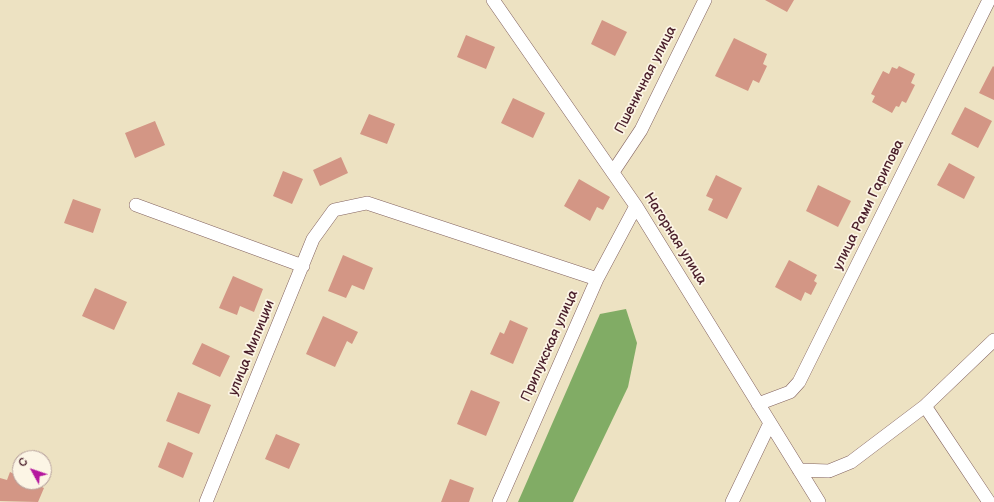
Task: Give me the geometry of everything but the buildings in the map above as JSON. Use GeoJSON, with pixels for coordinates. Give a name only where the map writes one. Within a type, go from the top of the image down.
{"type":"FeatureCollection","features":[{"type":"Feature","properties":{"kind":"street","name":"Нагорная улица"},"geometry":{"type":"LineString","coordinates":[[493,0],[636,206],[819,502]]}},
{"type":"Feature","properties":{"kind":"street","name":"Пшеничная улица"},"geometry":{"type":"LineString","coordinates":[[613,172],[641,130],[705,0]]}},
{"type":"Feature","properties":{"kind":"street","name":"улица Рами Гарипова"},"geometry":{"type":"LineString","coordinates":[[758,404],[790,392],[799,382],[989,0]]}},
{"type":"Feature","properties":{"kind":"street","name":"улица Милиции"},"geometry":{"type":"LineString","coordinates":[[206,502],[302,266],[314,239],[334,210],[367,203],[597,279]]}},
{"type":"Feature","properties":{"kind":"street"},"geometry":{"type":"LineString","coordinates":[[136,205],[302,266]]}},
{"type":"Feature","properties":{"kind":"street","name":"Прилукская улица"},"geometry":{"type":"LineString","coordinates":[[499,502],[597,279],[636,206]]}},
{"type":"Feature","properties":{"kind":"street"},"geometry":{"type":"LineString","coordinates":[[799,470],[829,471],[852,462],[924,406],[994,340]]}},
{"type":"Feature","properties":{"kind":"street"},"geometry":{"type":"LineString","coordinates":[[924,406],[989,502]]}},
{"type":"Feature","properties":{"kind":"street"},"geometry":{"type":"LineString","coordinates":[[732,502],[770,423]]}},
{"type":"Feature","properties":{"kind":"green space"},"geometry":{"type":"Polygon","coordinates":[[[626,309],[637,343],[628,387],[573,502],[518,502],[600,314],[626,309]]]}}]}
